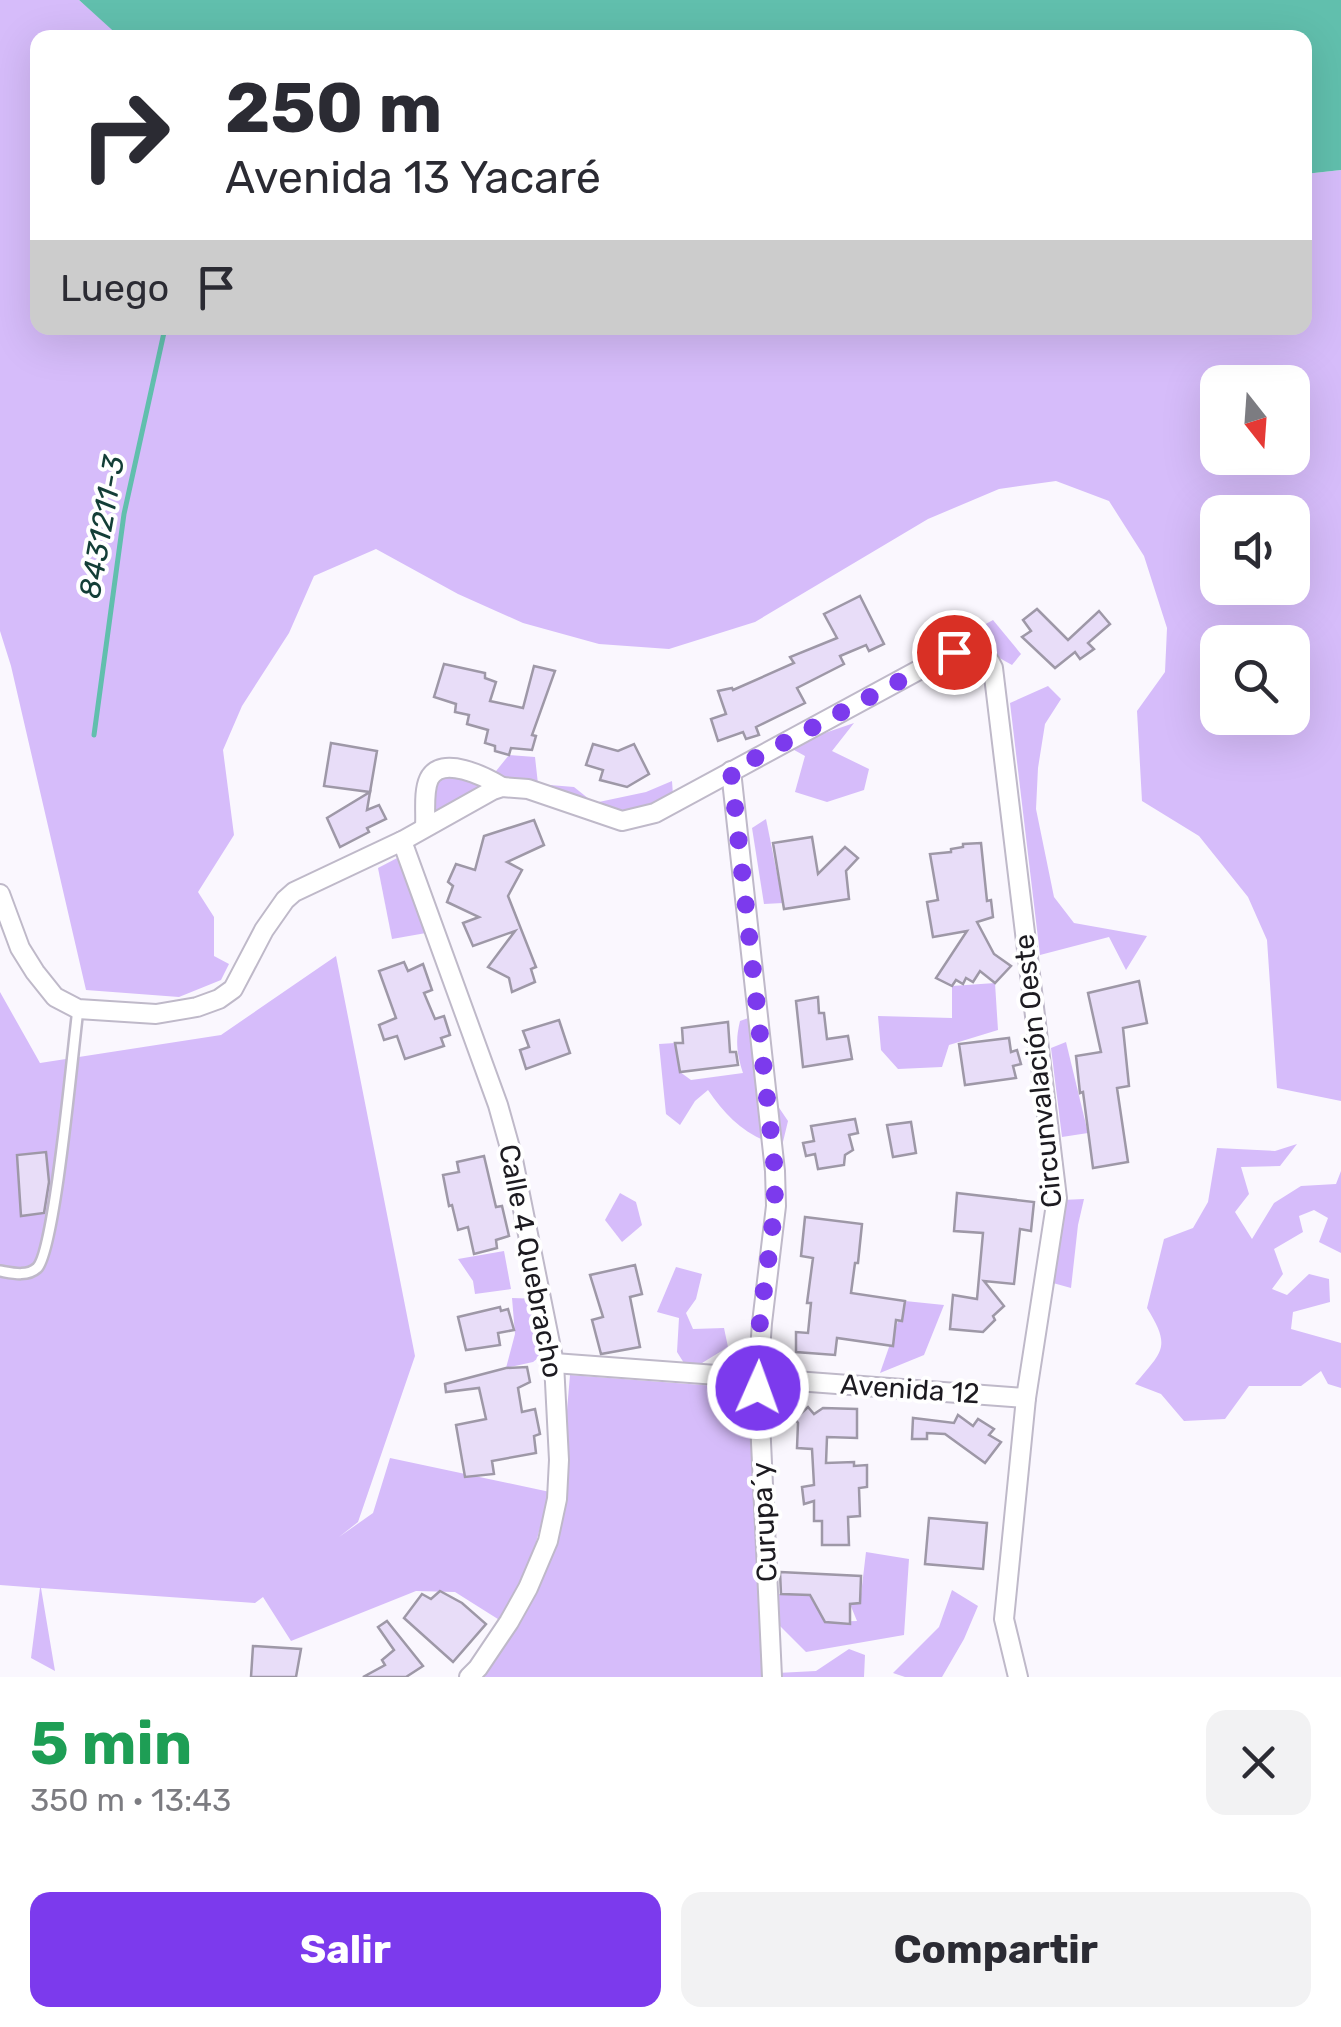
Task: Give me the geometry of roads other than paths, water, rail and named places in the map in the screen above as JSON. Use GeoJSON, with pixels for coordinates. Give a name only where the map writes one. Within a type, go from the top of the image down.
{"type":"FeatureCollection","features":[{"type":"Feature","properties":{"kind":"street","name":"Circunvalación Oeste"},"geometry":{"type":"LineString","coordinates":[[731,771],[954,652],[976,648],[987,656],[993,668],[1057,1198],[1026,1398],[1004,1619],[1018,1677]]}},
{"type":"Feature","properties":{"kind":"street"},"geometry":{"type":"LineString","coordinates":[[425,828],[427,786],[432,773],[444,767],[456,768],[502,787]]}},
{"type":"Feature","properties":{"kind":"street"},"geometry":{"type":"LineString","coordinates":[[0,894],[20,948],[55,997],[78,1009],[156,1014],[220,1000],[233,988],[264,930],[294,892],[402,841],[492,790],[528,789],[622,821],[655,812],[731,771]]}},
{"type":"Feature","properties":{"kind":"street","name":"Curupa´y"},"geometry":{"type":"LineString","coordinates":[[731,771],[775,1171],[776,1206],[758,1378],[772,1677]]}},
{"type":"Feature","properties":{"kind":"street","name":"Calle 4 Quebracho"},"geometry":{"type":"LineString","coordinates":[[402,841],[498,1104],[512,1154],[554,1362],[559,1460],[557,1499],[548,1541],[509,1622],[469,1677]]}},
{"type":"Feature","properties":{"kind":"street","name":"Avenida 12"},"geometry":{"type":"LineString","coordinates":[[554,1362],[1026,1398]]}},
{"type":"Feature","properties":{"kind":"lane"},"geometry":{"type":"LineString","coordinates":[[0,1272],[27,1274],[44,1258],[53,1218],[78,1009]]}},
{"type":"Feature","properties":{"kind":"waterway","name":"8431211-3"},"geometry":{"type":"LineString","coordinates":[[94,735],[124,514],[163,335]]}}]}
